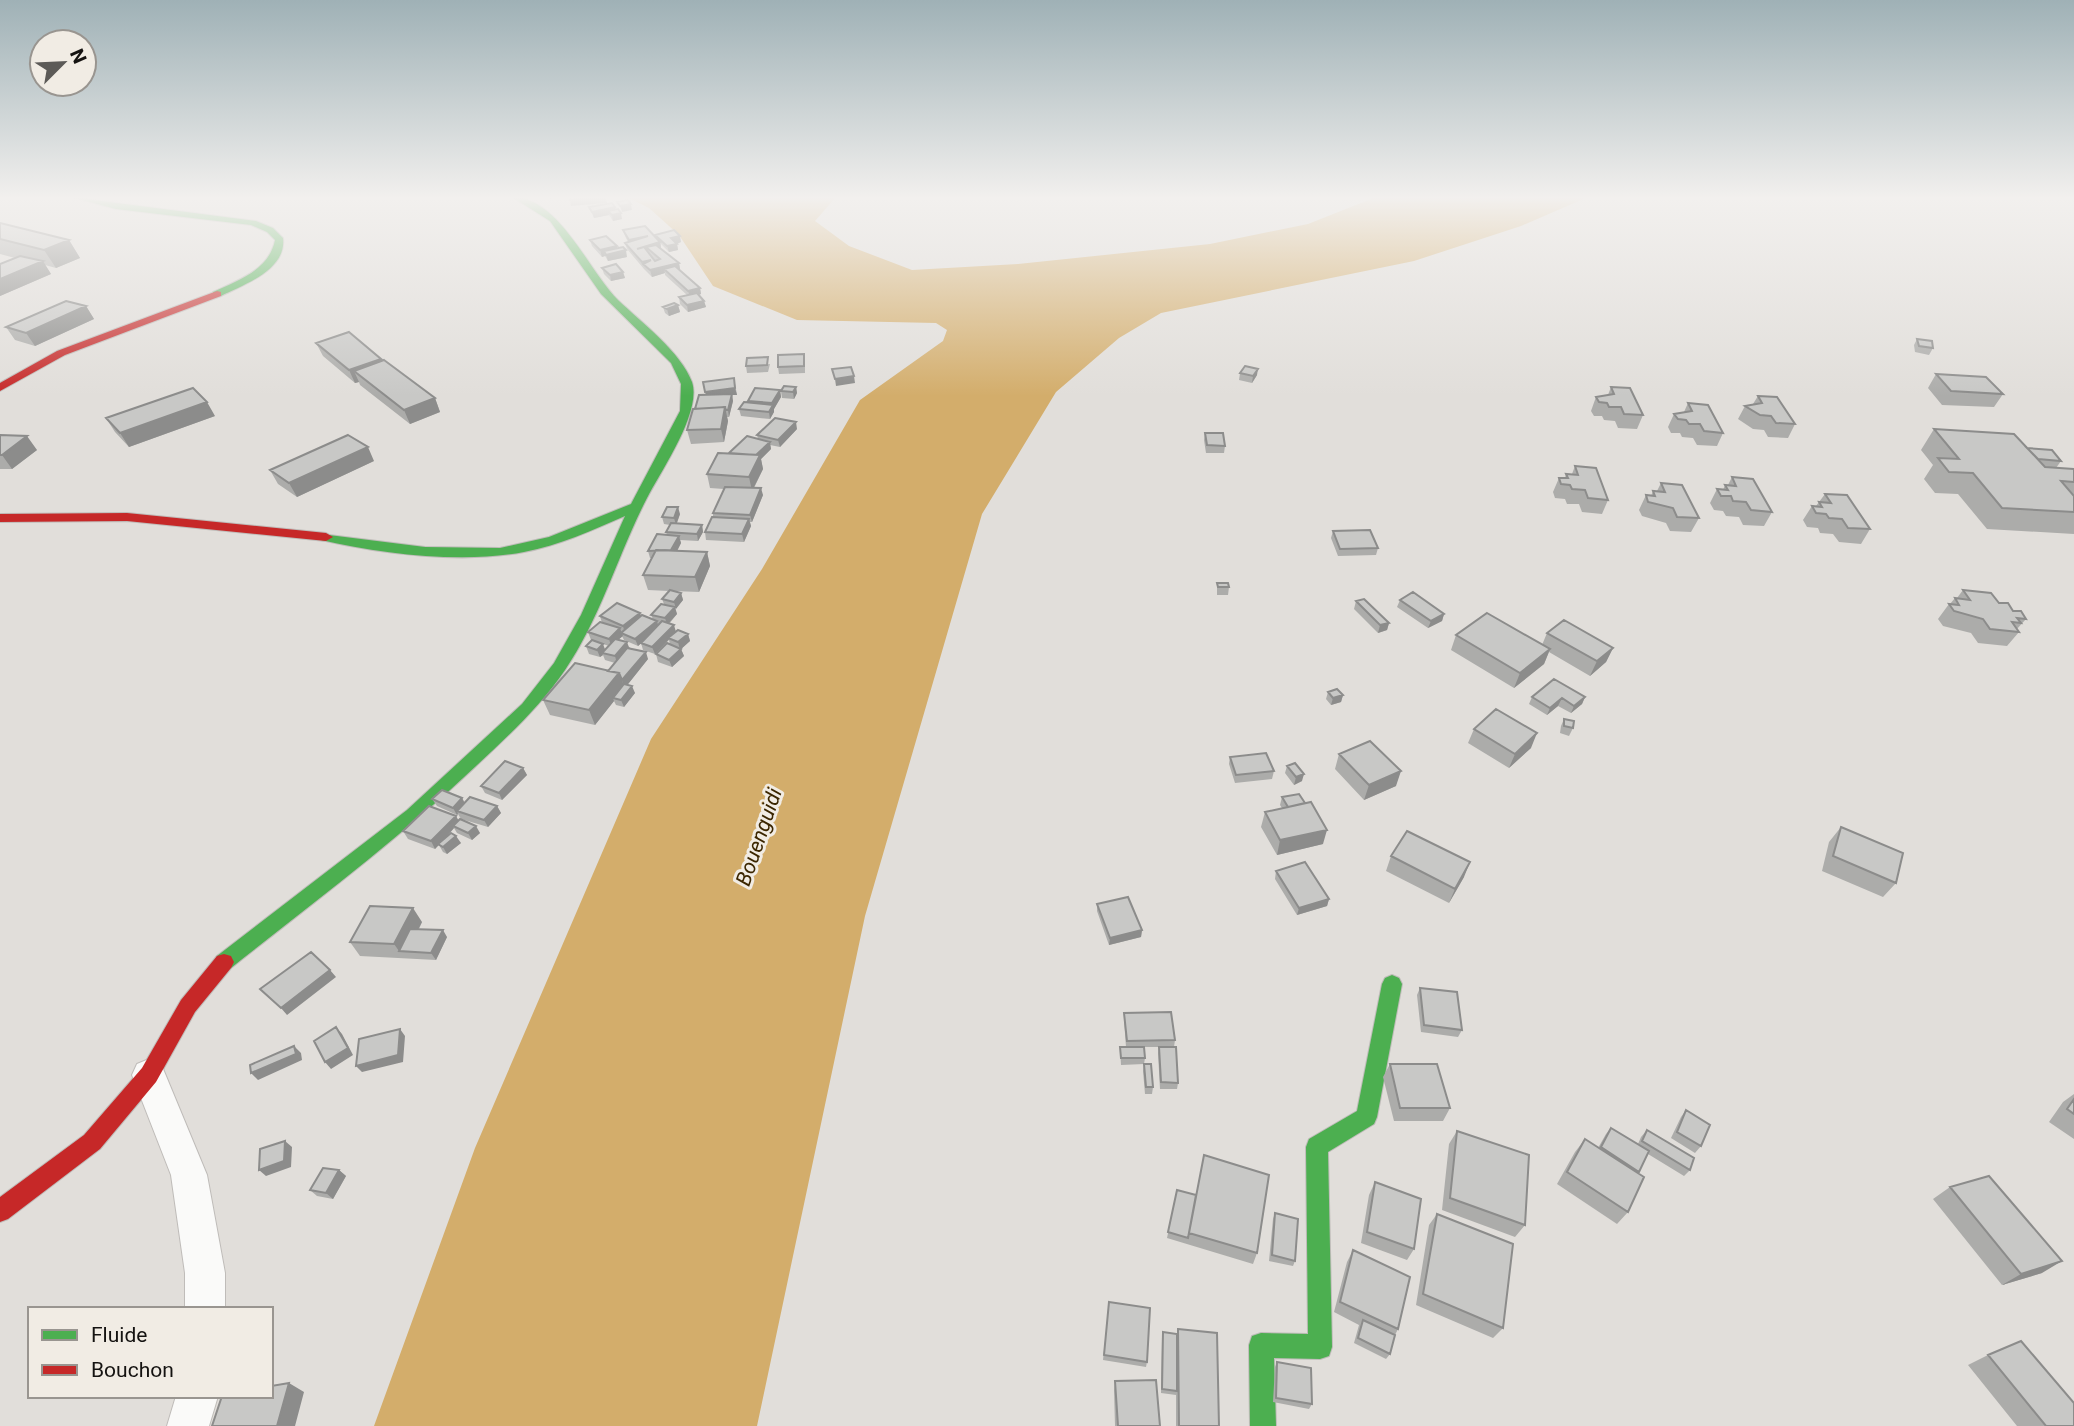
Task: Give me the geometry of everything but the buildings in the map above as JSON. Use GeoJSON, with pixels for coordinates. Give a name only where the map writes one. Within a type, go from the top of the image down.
{"type":"FeatureCollection","features":[{"type":"Feature","properties":{"kind":"street"},"geometry":{"type":"LineString","coordinates":[[0,388],[59,354],[194,304],[238,283],[269,264]]}},
{"type":"Feature","properties":{"kind":"street"},"geometry":{"type":"LineString","coordinates":[[0,1210],[92,1142],[149,1075],[188,1006],[228,957],[413,815],[528,708],[560,666],[588,615],[636,506],[686,411],[687,384],[676,362],[605,292],[587,264]]}},
{"type":"Feature","properties":{"kind":"street"},"geometry":{"type":"LineString","coordinates":[[0,518],[85,514],[147,516],[407,548],[486,552],[546,543],[636,506]]}},
{"type":"Feature","properties":{"kind":"street"},"geometry":{"type":"LineString","coordinates":[[1263,1426],[1261,1345],[1320,1347],[1317,1147],[1366,1117],[1392,984]]}},
{"type":"Feature","properties":{"kind":"street"},"geometry":{"type":"LineString","coordinates":[[149,1075],[189,1175],[205,1273],[205,1307]]}},
{"type":"Feature","properties":{"kind":"street"},"geometry":{"type":"LineString","coordinates":[[188,1426],[196,1398]]}},
{"type":"Feature","properties":{"kind":"water","name":"Bouenguidi"},"geometry":{"type":"Polygon","coordinates":[[[698,264],[895,264],[912,270],[1022,264],[1402,264],[1161,313],[1119,338],[1056,392],[982,514],[865,916],[757,1426],[374,1426],[475,1148],[651,739],[762,569],[860,400],[943,341],[947,330],[936,323],[797,320],[713,286],[698,264]]]}},
{"type":"Feature","properties":{"kind":"traffic: fast"},"geometry":{"type":"LineString","coordinates":[[217,294],[247,280],[269,264]]}},
{"type":"Feature","properties":{"kind":"traffic: fast"},"geometry":{"type":"LineString","coordinates":[[224,962],[413,815],[528,708],[560,666],[588,615],[636,506],[686,411],[687,384],[676,362],[605,292],[585,264]]}},
{"type":"Feature","properties":{"kind":"traffic: fast"},"geometry":{"type":"LineString","coordinates":[[326,537],[425,551],[500,552],[554,540],[636,506]]}},
{"type":"Feature","properties":{"kind":"traffic: fast"},"geometry":{"type":"LineString","coordinates":[[1263,1426],[1261,1345],[1320,1347],[1317,1147],[1366,1117],[1392,984]]}},
{"type":"Feature","properties":{"kind":"traffic: jam"},"geometry":{"type":"LineString","coordinates":[[0,388],[61,353],[217,294]]}},
{"type":"Feature","properties":{"kind":"traffic: jam"},"geometry":{"type":"LineString","coordinates":[[0,518],[127,517],[326,537]]}},
{"type":"Feature","properties":{"kind":"traffic: jam"},"geometry":{"type":"LineString","coordinates":[[0,1211],[92,1142],[149,1075],[188,1006],[224,962]]}}]}
